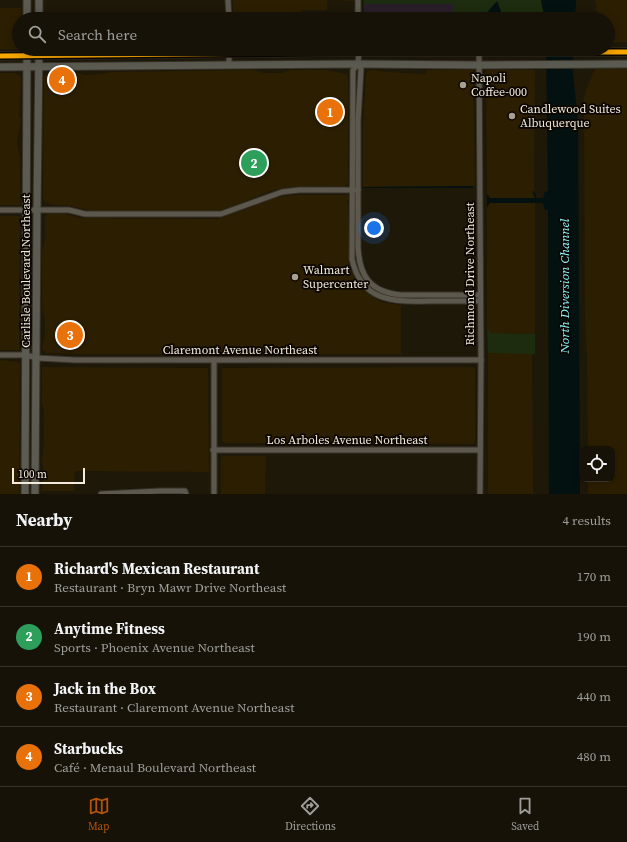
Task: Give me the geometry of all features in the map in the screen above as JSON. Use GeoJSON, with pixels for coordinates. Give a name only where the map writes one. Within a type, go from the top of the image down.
{"type":"FeatureCollection","features":[{"type":"Feature","properties":{"kind":"main road"},"geometry":{"type":"LineString","coordinates":[[27,0],[27,12]]}},
{"type":"Feature","properties":{"kind":"main road"},"geometry":{"type":"LineString","coordinates":[[39,0],[39,12]]}},
{"type":"Feature","properties":{"kind":"main road"},"geometry":{"type":"LineString","coordinates":[[615,52],[627,52]]}},
{"type":"Feature","properties":{"kind":"main road"},"geometry":{"type":"LineString","coordinates":[[0,56],[12,55]]}},
{"type":"Feature","properties":{"kind":"main road","name":"Carlisle Boulevard Northeast"},"geometry":{"type":"LineString","coordinates":[[25,494],[27,56]]}},
{"type":"Feature","properties":{"kind":"main road","name":"Carlisle Boulevard Northeast"},"geometry":{"type":"LineString","coordinates":[[35,494],[39,56]]}},
{"type":"Feature","properties":{"kind":"main road"},"geometry":{"type":"LineString","coordinates":[[0,67],[358,64],[627,64]]}},
{"type":"Feature","properties":{"kind":"main road"},"geometry":{"type":"LineString","coordinates":[[26,248],[30,257],[31,287],[37,292]]}},
{"type":"Feature","properties":{"kind":"street"},"geometry":{"type":"LineString","coordinates":[[228,0],[228,12]]}},
{"type":"Feature","properties":{"kind":"street"},"geometry":{"type":"LineString","coordinates":[[358,0],[358,12]]}},
{"type":"Feature","properties":{"kind":"street"},"geometry":{"type":"LineString","coordinates":[[229,56],[229,65]]}},
{"type":"Feature","properties":{"kind":"street"},"geometry":{"type":"LineString","coordinates":[[359,56],[358,64],[361,69],[358,117],[359,259],[366,277],[376,288],[389,294],[480,295]]}},
{"type":"Feature","properties":{"kind":"street","name":"Richmond Drive Northeast"},"geometry":{"type":"LineString","coordinates":[[479,56],[481,360],[480,494]]}},
{"type":"Feature","properties":{"kind":"street"},"geometry":{"type":"LineString","coordinates":[[358,64],[353,70],[352,259],[354,270],[359,280],[367,289],[380,297],[389,300],[407,302],[480,301]]}},
{"type":"Feature","properties":{"kind":"street"},"geometry":{"type":"LineString","coordinates":[[0,210],[69,210],[85,214],[221,214],[282,192],[299,190],[358,190]]}},
{"type":"Feature","properties":{"kind":"street","name":"Claremont Avenue Northeast"},"geometry":{"type":"LineString","coordinates":[[0,355],[26,355],[37,358],[75,360],[481,360]]}},
{"type":"Feature","properties":{"kind":"street"},"geometry":{"type":"LineString","coordinates":[[214,360],[214,494]]}},
{"type":"Feature","properties":{"kind":"street","name":"Los Arboles Avenue Northeast"},"geometry":{"type":"LineString","coordinates":[[213,450],[480,450]]}},
{"type":"Feature","properties":{"kind":"street"},"geometry":{"type":"LineString","coordinates":[[101,494],[160,491],[185,491],[186,494]]}},
{"type":"Feature","properties":{"kind":"shaded area"},"geometry":{"type":"Polygon","coordinates":[[[233,0],[327,0],[327,10],[301,10],[301,12],[233,12],[233,0]]]}},
{"type":"Feature","properties":{"kind":"shaded area"},"geometry":{"type":"Polygon","coordinates":[[[327,0],[355,0],[355,1],[327,0]]]}},
{"type":"Feature","properties":{"kind":"shaded area"},"geometry":{"type":"Polygon","coordinates":[[[595,0],[627,0],[627,42],[615,43],[615,12],[597,12],[595,0]]]}},
{"type":"Feature","properties":{"kind":"shaded area"},"geometry":{"type":"Polygon","coordinates":[[[364,4],[453,4],[453,12],[364,12],[364,4]]]}},
{"type":"Feature","properties":{"kind":"shaded area"},"geometry":{"type":"Polygon","coordinates":[[[0,8],[21,8],[21,12],[12,12],[12,49],[0,49],[0,8]]]}},
{"type":"Feature","properties":{"kind":"shaded area"},"geometry":{"type":"Polygon","coordinates":[[[595,69],[627,69],[627,494],[588,494],[588,482],[615,482],[615,446],[588,446],[587,354],[585,324],[584,97],[595,69]]]}},
{"type":"Feature","properties":{"kind":"shaded area"},"geometry":{"type":"Polygon","coordinates":[[[254,70],[264,73],[281,73],[291,70],[327,70],[346,74],[348,78],[348,183],[345,186],[295,187],[274,190],[220,211],[96,212],[71,206],[46,203],[43,199],[44,76],[48,73],[75,72],[85,75],[112,72],[254,70]]]}},
{"type":"Feature","properties":{"kind":"shaded area"},"geometry":{"type":"Polygon","coordinates":[[[372,70],[425,74],[427,70],[473,70],[475,186],[363,187],[363,130],[366,74],[368,71],[372,70]]]}},
{"type":"Feature","properties":{"kind":"shaded area"},"geometry":{"type":"Polygon","coordinates":[[[486,70],[535,70],[534,198],[489,198],[487,194],[486,70]]]}},
{"type":"Feature","properties":{"kind":"shaded area"},"geometry":{"type":"Polygon","coordinates":[[[0,73],[15,73],[21,78],[19,116],[21,119],[17,143],[20,159],[20,205],[0,205],[0,73]]]}},
{"type":"Feature","properties":{"kind":"shaded area"},"geometry":{"type":"Polygon","coordinates":[[[296,195],[347,195],[349,198],[349,200],[347,200],[349,260],[351,270],[356,281],[363,290],[370,295],[381,302],[401,305],[401,354],[80,354],[46,353],[42,349],[45,334],[45,319],[42,309],[42,251],[45,240],[45,217],[47,214],[66,214],[80,218],[217,219],[278,197],[296,195]]]}},
{"type":"Feature","properties":{"kind":"shaded area"},"geometry":{"type":"Polygon","coordinates":[[[490,203],[535,203],[535,334],[490,333],[489,329],[487,329],[487,207],[490,203]]]}},
{"type":"Feature","properties":{"kind":"shaded area"},"geometry":{"type":"Polygon","coordinates":[[[0,216],[20,216],[19,350],[0,350],[0,216]]]}},
{"type":"Feature","properties":{"kind":"shaded area"},"geometry":{"type":"Polygon","coordinates":[[[488,353],[532,353],[533,494],[488,494],[488,353]]]}},
{"type":"Feature","properties":{"kind":"shaded area"},"geometry":{"type":"Polygon","coordinates":[[[0,360],[18,362],[20,364],[19,494],[0,494],[0,360]]]}},
{"type":"Feature","properties":{"kind":"shaded area"},"geometry":{"type":"Polygon","coordinates":[[[42,367],[208,368],[209,472],[75,471],[74,491],[41,491],[44,472],[42,460],[44,444],[44,409],[42,403],[42,367]]]}},
{"type":"Feature","properties":{"kind":"shaded area"},"geometry":{"type":"Polygon","coordinates":[[[473,367],[475,369],[475,442],[473,444],[226,443],[222,441],[222,368],[473,367]]]}},
{"type":"Feature","properties":{"kind":"shaded area"},"geometry":{"type":"Polygon","coordinates":[[[223,456],[266,456],[265,494],[221,494],[221,458],[223,456]]]}},
{"type":"Feature","properties":{"kind":"green space"},"geometry":{"type":"Polygon","coordinates":[[[364,0],[541,0],[544,12],[453,12],[453,4],[364,4],[364,0]]]}},
{"type":"Feature","properties":{"kind":"green space"},"geometry":{"type":"Polygon","coordinates":[[[487,329],[490,330],[490,333],[535,334],[535,354],[488,353],[487,329]]]}},
{"type":"Feature","properties":{"kind":"water"},"geometry":{"type":"Polygon","coordinates":[[[541,0],[576,0],[575,12],[544,12],[541,0]]]}},
{"type":"Feature","properties":{"kind":"water"},"geometry":{"type":"Polygon","coordinates":[[[497,1],[501,12],[487,12],[497,1]]]}},
{"type":"Feature","properties":{"kind":"water","name":"North Diversion Channel"},"geometry":{"type":"Polygon","coordinates":[[[546,56],[573,56],[578,123],[580,494],[549,494],[548,210],[545,210],[543,203],[490,203],[487,207],[487,194],[490,198],[543,198],[545,192],[548,191],[546,56]]]}},
{"type":"Feature","properties":{"kind":"water"},"geometry":{"type":"Polygon","coordinates":[[[473,186],[473,188],[363,188],[363,187],[473,186]]]}},
{"type":"Feature","properties":{"kind":"waterway"},"geometry":{"type":"LineString","coordinates":[[533,192],[536,200]]}},
{"type":"Feature","properties":{"kind":"transit line"},"geometry":{"type":"LineString","coordinates":[[615,52],[627,52]]}},
{"type":"Feature","properties":{"kind":"transit line"},"geometry":{"type":"LineString","coordinates":[[0,56],[12,56]]}},
{"type":"Feature","properties":{"kind":"place","name":"Starbucks"},"geometry":{"type":"Point","coordinates":[62,80]}},
{"type":"Feature","properties":{"kind":"place","name":"Napoli Coffee-000"},"geometry":{"type":"Point","coordinates":[463,85]}},
{"type":"Feature","properties":{"kind":"place","name":"Richard's Mexican Restaurant"},"geometry":{"type":"Point","coordinates":[330,112]}},
{"type":"Feature","properties":{"kind":"place","name":"Candlewood Suites Albuquerque"},"geometry":{"type":"Point","coordinates":[512,116]}},
{"type":"Feature","properties":{"kind":"place","name":"Anytime Fitness"},"geometry":{"type":"Point","coordinates":[254,163]}},
{"type":"Feature","properties":{"kind":"place","name":"Walmart Supercenter"},"geometry":{"type":"Point","coordinates":[295,277]}},
{"type":"Feature","properties":{"kind":"place","name":"Jack in the Box"},"geometry":{"type":"Point","coordinates":[70,335]}}]}
